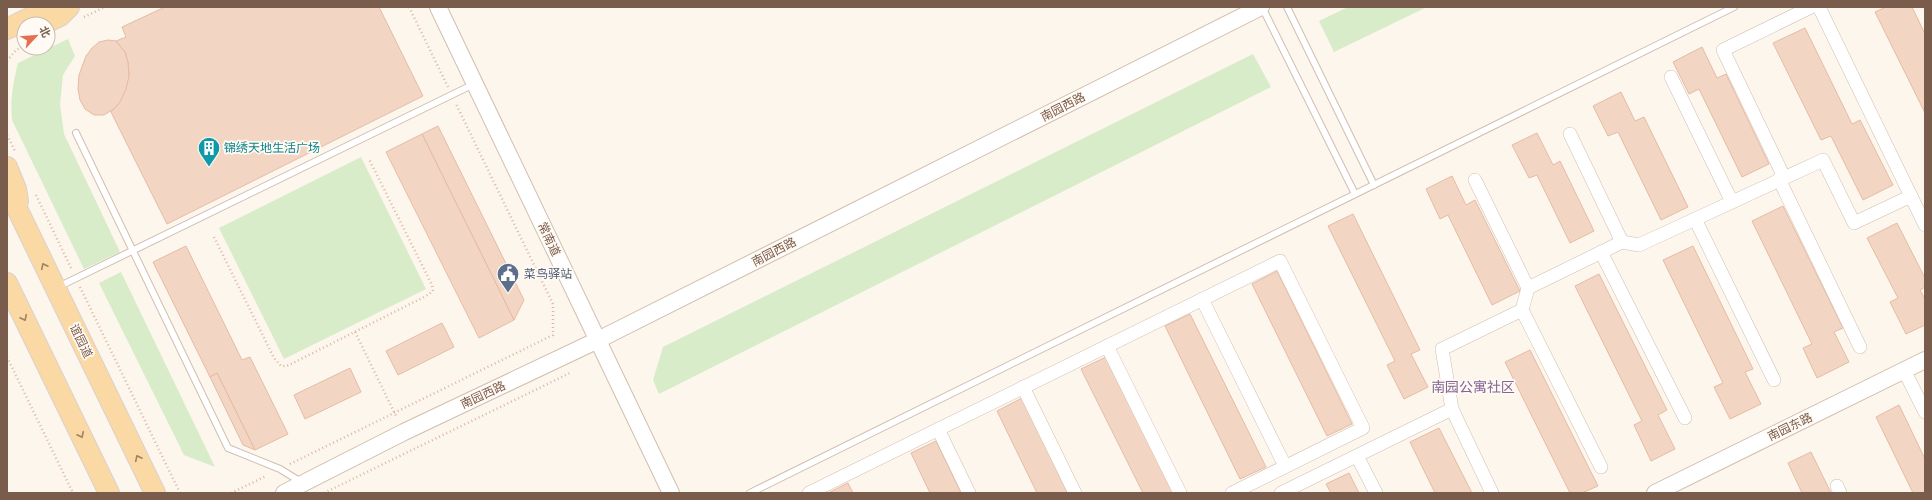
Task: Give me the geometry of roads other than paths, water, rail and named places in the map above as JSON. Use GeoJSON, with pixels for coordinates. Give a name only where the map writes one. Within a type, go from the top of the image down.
{"type":"FeatureCollection","features":[{"type":"Feature","properties":{"kind":"main road"},"geometry":{"type":"LineString","coordinates":[[7,29],[51,7]]}},
{"type":"Feature","properties":{"kind":"main road"},"geometry":{"type":"LineString","coordinates":[[56,18],[69,7]]}},
{"type":"Feature","properties":{"kind":"main road"},"geometry":{"type":"LineString","coordinates":[[7,44],[16,39]]}},
{"type":"Feature","properties":{"kind":"main road"},"geometry":{"type":"LineString","coordinates":[[12,162],[21,218]]}},
{"type":"Feature","properties":{"kind":"main road","name":"谊园道"},"geometry":{"type":"LineString","coordinates":[[7,188],[155,493]]}},
{"type":"Feature","properties":{"kind":"main road"},"geometry":{"type":"LineString","coordinates":[[7,283],[109,493]]}},
{"type":"Feature","properties":{"kind":"street","name":"常南道"},"geometry":{"type":"LineString","coordinates":[[438,7],[671,493]]}},
{"type":"Feature","properties":{"kind":"street","name":"南园西路"},"geometry":{"type":"LineString","coordinates":[[284,493],[404,432],[598,340],[1262,7]]}},
{"type":"Feature","properties":{"kind":"street"},"geometry":{"type":"LineString","coordinates":[[1811,7],[1723,50],[1860,346]]}},
{"type":"Feature","properties":{"kind":"street"},"geometry":{"type":"LineString","coordinates":[[1819,7],[1925,224]]}},
{"type":"Feature","properties":{"kind":"street"},"geometry":{"type":"LineString","coordinates":[[1671,78],[1732,202]]}},
{"type":"Feature","properties":{"kind":"street"},"geometry":{"type":"LineString","coordinates":[[1570,134],[1622,242]]}},
{"type":"Feature","properties":{"kind":"street"},"geometry":{"type":"LineString","coordinates":[[1528,288],[1622,242],[1639,245],[1824,160],[1854,223],[1911,196]]}},
{"type":"Feature","properties":{"kind":"street"},"geometry":{"type":"LineString","coordinates":[[1475,180],[1528,288],[1522,310],[1601,467]]}},
{"type":"Feature","properties":{"kind":"street"},"geometry":{"type":"LineString","coordinates":[[1695,219],[1774,380]]}},
{"type":"Feature","properties":{"kind":"street"},"geometry":{"type":"LineString","coordinates":[[1601,252],[1685,418]]}},
{"type":"Feature","properties":{"kind":"street"},"geometry":{"type":"LineString","coordinates":[[809,493],[1280,261],[1363,428],[1232,493]]}},
{"type":"Feature","properties":{"kind":"street"},"geometry":{"type":"LineString","coordinates":[[1202,299],[1285,466]]}},
{"type":"Feature","properties":{"kind":"street"},"geometry":{"type":"LineString","coordinates":[[1492,493],[1452,409],[1442,349],[1522,310]]}},
{"type":"Feature","properties":{"kind":"street"},"geometry":{"type":"LineString","coordinates":[[1107,346],[1180,493]]}},
{"type":"Feature","properties":{"kind":"street","name":"南园东路"},"geometry":{"type":"LineString","coordinates":[[1656,493],[1925,360]]}},
{"type":"Feature","properties":{"kind":"street"},"geometry":{"type":"LineString","coordinates":[[1904,370],[1925,412]]}},
{"type":"Feature","properties":{"kind":"street"},"geometry":{"type":"LineString","coordinates":[[1023,387],[1075,493]]}},
{"type":"Feature","properties":{"kind":"street"},"geometry":{"type":"LineString","coordinates":[[1281,493],[1452,409]]}},
{"type":"Feature","properties":{"kind":"street"},"geometry":{"type":"LineString","coordinates":[[938,429],[969,493]]}},
{"type":"Feature","properties":{"kind":"street"},"geometry":{"type":"LineString","coordinates":[[1357,456],[1376,493]]}},
{"type":"Feature","properties":{"kind":"lane"},"geometry":{"type":"LineString","coordinates":[[1262,7],[1355,194]]}},
{"type":"Feature","properties":{"kind":"lane"},"geometry":{"type":"LineString","coordinates":[[1287,7],[1374,185]]}},
{"type":"Feature","properties":{"kind":"lane"},"geometry":{"type":"LineString","coordinates":[[750,493],[1734,7]]}},
{"type":"Feature","properties":{"kind":"lane"},"geometry":{"type":"LineString","coordinates":[[55,289],[476,84]]}},
{"type":"Feature","properties":{"kind":"lane"},"geometry":{"type":"LineString","coordinates":[[76,133],[228,448],[280,469],[303,484]]}},
{"type":"Feature","properties":{"kind":"place","name":"锦绣天地生活广场"},"geometry":{"type":"Point","coordinates":[209,168]}},
{"type":"Feature","properties":{"kind":"place","name":"菜鸟驿站"},"geometry":{"type":"Point","coordinates":[508,294]}},
{"type":"Feature","properties":{"kind":"district","name":"南园公寓社区"},"geometry":{"type":"Point","coordinates":[1473,387]}}]}
